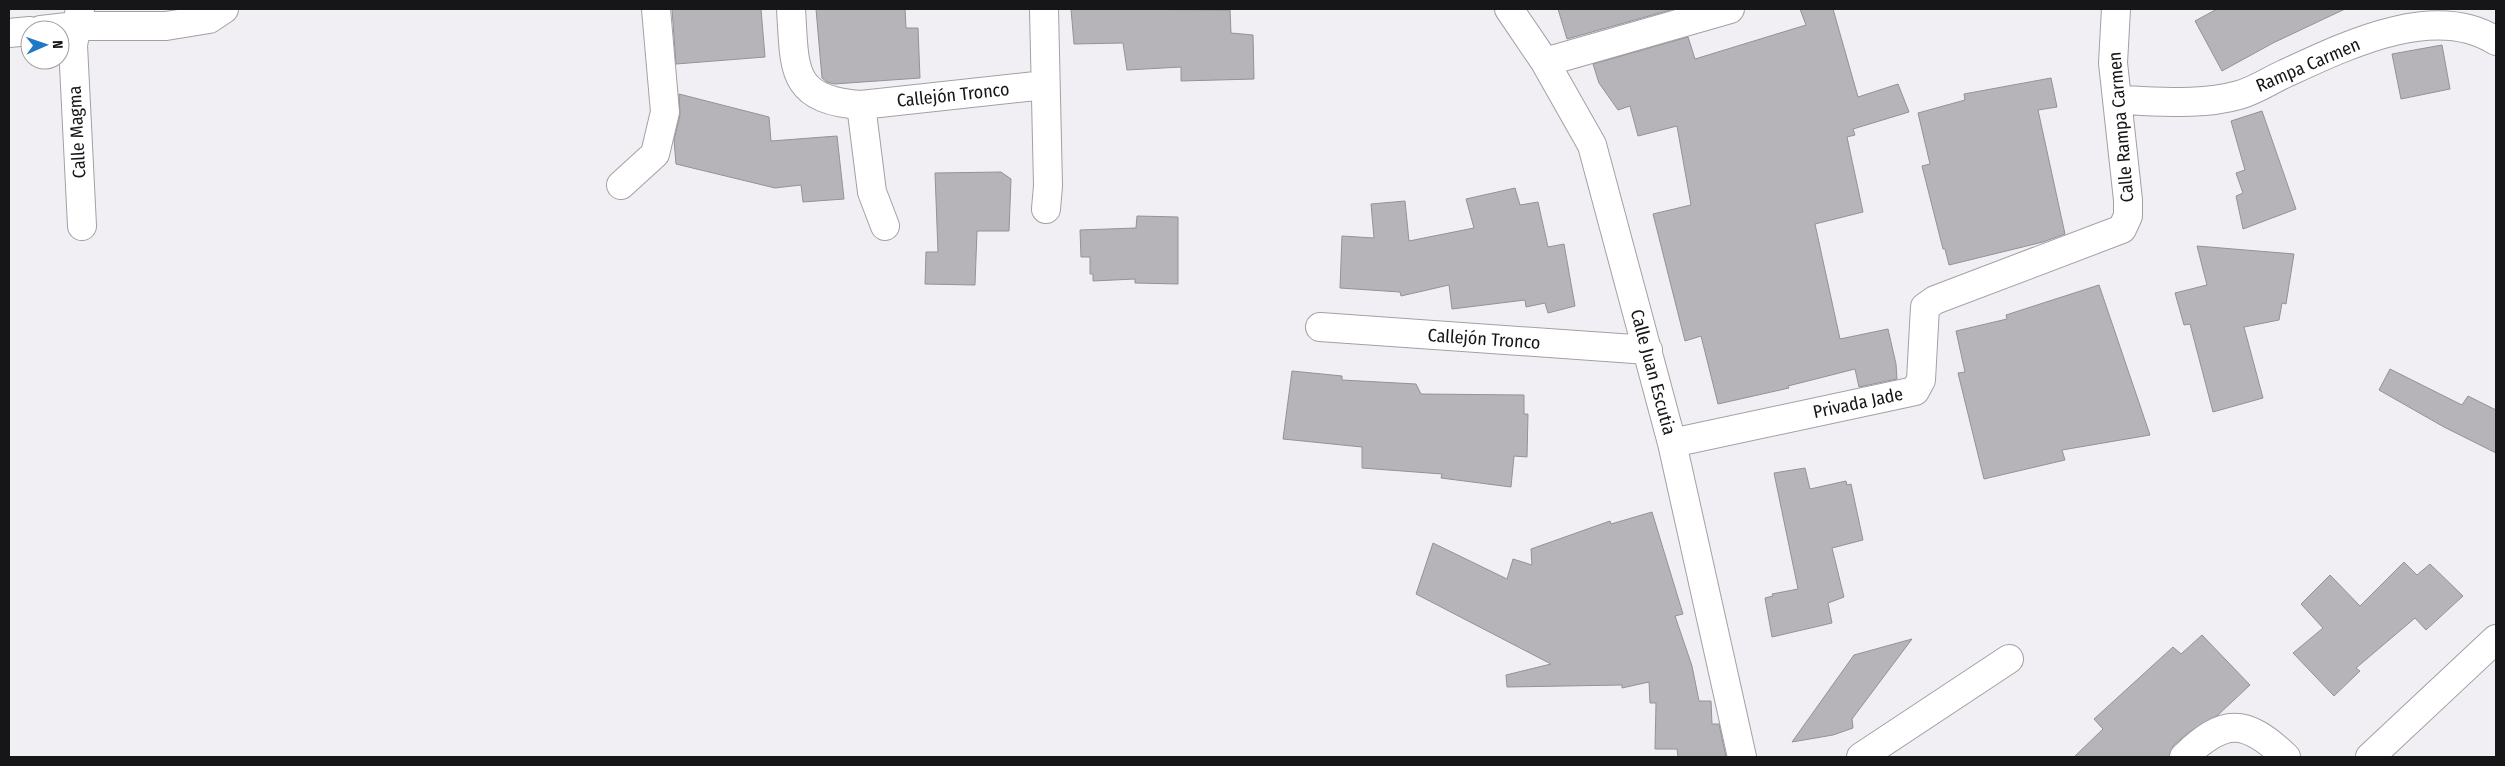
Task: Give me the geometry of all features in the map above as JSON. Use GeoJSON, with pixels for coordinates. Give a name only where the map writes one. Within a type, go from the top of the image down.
{"type":"FeatureCollection","features":[{"type":"Feature","properties":{"kind":"street"},"geometry":{"type":"LineString","coordinates":[[78,18],[166,26],[209,19],[224,9]]}},
{"type":"Feature","properties":{"kind":"street"},"geometry":{"type":"LineString","coordinates":[[621,186],[655,154],[665,112],[656,9]]}},
{"type":"Feature","properties":{"kind":"street","name":"Callejón Tronco"},"geometry":{"type":"LineString","coordinates":[[792,9],[795,63],[804,86],[822,98],[861,105],[1045,85]]}},
{"type":"Feature","properties":{"kind":"street"},"geometry":{"type":"LineString","coordinates":[[1044,9],[1048,186],[1046,209]]}},
{"type":"Feature","properties":{"kind":"street","name":"Calle Juan Escutia"},"geometry":{"type":"LineString","coordinates":[[1509,9],[1545,62],[1592,146],[1672,443],[1742,757]]}},
{"type":"Feature","properties":{"kind":"street"},"geometry":{"type":"LineString","coordinates":[[1545,62],[1730,9]]}},
{"type":"Feature","properties":{"kind":"street","name":"Calle Rampa Carmen"},"geometry":{"type":"LineString","coordinates":[[2116,9],[2113,63],[2128,216]]}},
{"type":"Feature","properties":{"kind":"street","name":"Calle Magma"},"geometry":{"type":"LineString","coordinates":[[78,18],[73,45],[82,226]]}},
{"type":"Feature","properties":{"kind":"street","name":"Rampa Carmen"},"geometry":{"type":"LineString","coordinates":[[2118,100],[2198,102],[2239,95],[2358,42],[2400,29],[2445,26],[2485,33],[2496,41]]}},
{"type":"Feature","properties":{"kind":"street"},"geometry":{"type":"LineString","coordinates":[[861,105],[872,192],[885,226]]}},
{"type":"Feature","properties":{"kind":"street","name":"Privada Jade"},"geometry":{"type":"LineString","coordinates":[[1672,443],[1915,391],[1921,380],[1926,307],[1936,300],[2122,229],[2128,216]]}},
{"type":"Feature","properties":{"kind":"street","name":"Callejón Tronco"},"geometry":{"type":"LineString","coordinates":[[1320,328],[1648,350]]}},
{"type":"Feature","properties":{"kind":"street"},"geometry":{"type":"LineString","coordinates":[[2370,757],[2496,639]]}},
{"type":"Feature","properties":{"kind":"street"},"geometry":{"type":"LineString","coordinates":[[1861,757],[2009,659]]}},
{"type":"Feature","properties":{"kind":"street"},"geometry":{"type":"LineString","coordinates":[[2184,757],[2195,746],[2223,728],[2242,728],[2266,738],[2286,757]]}},
{"type":"Feature","properties":{"kind":"building"},"geometry":{"type":"Polygon","coordinates":[[[672,9],[761,9],[765,57],[676,64],[672,9]]]}},
{"type":"Feature","properties":{"kind":"building"},"geometry":{"type":"Polygon","coordinates":[[[816,9],[905,9],[906,28],[918,28],[920,78],[834,84],[827,82],[822,78],[816,9]]]}},
{"type":"Feature","properties":{"kind":"building"},"geometry":{"type":"Polygon","coordinates":[[[1071,9],[1230,10],[1231,33],[1253,35],[1254,79],[1181,81],[1181,67],[1127,70],[1123,43],[1074,44],[1071,9]]]}},
{"type":"Feature","properties":{"kind":"building"},"geometry":{"type":"Polygon","coordinates":[[[1558,9],[1674,9],[1567,39],[1558,9]]]}},
{"type":"Feature","properties":{"kind":"building"},"geometry":{"type":"Polygon","coordinates":[[[1800,9],[1833,9],[1858,97],[1898,84],[1909,112],[1853,129],[1855,135],[1847,137],[1863,212],[1815,224],[1840,339],[1888,329],[1896,364],[1897,379],[1859,387],[1855,369],[1788,386],[1789,388],[1718,404],[1701,336],[1685,341],[1653,214],[1691,205],[1677,126],[1638,136],[1630,106],[1618,110],[1599,83],[1593,64],[1688,37],[1695,59],[1806,25],[1800,9]]]}},
{"type":"Feature","properties":{"kind":"building"},"geometry":{"type":"Polygon","coordinates":[[[2217,9],[2345,9],[2273,43],[2222,71],[2195,21],[2217,9]]]}},
{"type":"Feature","properties":{"kind":"building"},"geometry":{"type":"Polygon","coordinates":[[[2442,45],[2450,89],[2401,99],[2392,54],[2442,45]]]}},
{"type":"Feature","properties":{"kind":"building"},"geometry":{"type":"Polygon","coordinates":[[[2051,78],[2057,107],[2038,110],[2065,234],[2043,242],[1949,265],[1945,249],[1943,249],[1922,166],[1930,164],[1918,113],[1965,100],[1964,94],[2051,78]]]}},
{"type":"Feature","properties":{"kind":"building"},"geometry":{"type":"Polygon","coordinates":[[[679,94],[769,117],[771,141],[837,136],[844,199],[803,202],[801,185],[775,188],[676,164],[674,140],[680,115],[679,94]]]}},
{"type":"Feature","properties":{"kind":"building"},"geometry":{"type":"Polygon","coordinates":[[[2262,111],[2296,209],[2243,229],[2236,196],[2243,193],[2236,173],[2245,170],[2231,121],[2262,111]]]}},
{"type":"Feature","properties":{"kind":"building"},"geometry":{"type":"Polygon","coordinates":[[[1001,172],[1011,179],[1009,231],[977,231],[975,285],[925,284],[926,252],[938,252],[935,173],[1001,172]]]}},
{"type":"Feature","properties":{"kind":"building"},"geometry":{"type":"Polygon","coordinates":[[[1515,188],[1520,205],[1538,202],[1548,247],[1564,244],[1575,306],[1548,313],[1545,303],[1526,307],[1525,300],[1452,309],[1449,285],[1401,296],[1400,292],[1340,288],[1342,236],[1374,238],[1371,204],[1405,201],[1409,241],[1474,228],[1466,199],[1515,188]]]}},
{"type":"Feature","properties":{"kind":"building"},"geometry":{"type":"Polygon","coordinates":[[[1137,216],[1178,217],[1178,284],[1135,283],[1135,279],[1093,281],[1093,274],[1090,274],[1090,257],[1081,257],[1080,230],[1136,228],[1137,216]]]}},
{"type":"Feature","properties":{"kind":"building"},"geometry":{"type":"Polygon","coordinates":[[[2197,246],[2294,254],[2286,304],[2282,303],[2279,320],[2244,327],[2263,398],[2213,412],[2190,324],[2184,325],[2175,293],[2207,285],[2197,246]]]}},
{"type":"Feature","properties":{"kind":"building"},"geometry":{"type":"Polygon","coordinates":[[[2099,285],[2150,435],[2062,450],[2065,460],[1984,479],[1958,373],[1965,372],[1956,331],[2007,319],[2006,315],[2099,285]]]}},
{"type":"Feature","properties":{"kind":"building"},"geometry":{"type":"Polygon","coordinates":[[[2390,369],[2462,405],[2468,396],[2496,410],[2496,453],[2444,427],[2379,390],[2390,369]]]}},
{"type":"Feature","properties":{"kind":"building"},"geometry":{"type":"Polygon","coordinates":[[[1292,371],[1342,376],[1342,380],[1416,384],[1421,394],[1524,395],[1524,414],[1528,414],[1527,457],[1514,456],[1511,487],[1441,478],[1442,474],[1362,468],[1362,447],[1283,439],[1292,371]]]}},
{"type":"Feature","properties":{"kind":"building"},"geometry":{"type":"Polygon","coordinates":[[[1805,468],[1810,489],[1846,481],[1847,485],[1851,484],[1863,540],[1832,548],[1844,597],[1828,603],[1832,623],[1772,637],[1765,598],[1773,596],[1772,594],[1798,589],[1774,473],[1805,468]]]}},
{"type":"Feature","properties":{"kind":"building"},"geometry":{"type":"Polygon","coordinates":[[[1652,512],[1683,614],[1675,616],[1692,666],[1699,701],[1711,701],[1712,724],[1719,724],[1726,757],[1678,757],[1677,749],[1655,749],[1656,703],[1650,703],[1649,682],[1622,688],[1622,685],[1507,687],[1506,675],[1551,664],[1416,594],[1433,543],[1507,579],[1513,559],[1532,565],[1531,549],[1610,521],[1611,524],[1652,512]]]}},
{"type":"Feature","properties":{"kind":"building"},"geometry":{"type":"Polygon","coordinates":[[[2404,562],[2417,575],[2430,564],[2463,596],[2426,630],[2415,618],[2356,668],[2360,671],[2334,696],[2293,653],[2323,628],[2301,604],[2330,575],[2360,606],[2404,562]]]}},
{"type":"Feature","properties":{"kind":"building"},"geometry":{"type":"Polygon","coordinates":[[[2202,635],[2250,685],[2218,715],[2188,733],[2173,746],[2169,757],[2074,757],[2103,729],[2094,719],[2173,647],[2181,654],[2202,635]]]}},
{"type":"Feature","properties":{"kind":"building"},"geometry":{"type":"Polygon","coordinates":[[[1912,639],[1852,719],[1853,728],[1833,735],[1792,742],[1854,655],[1912,639]]]}}]}
